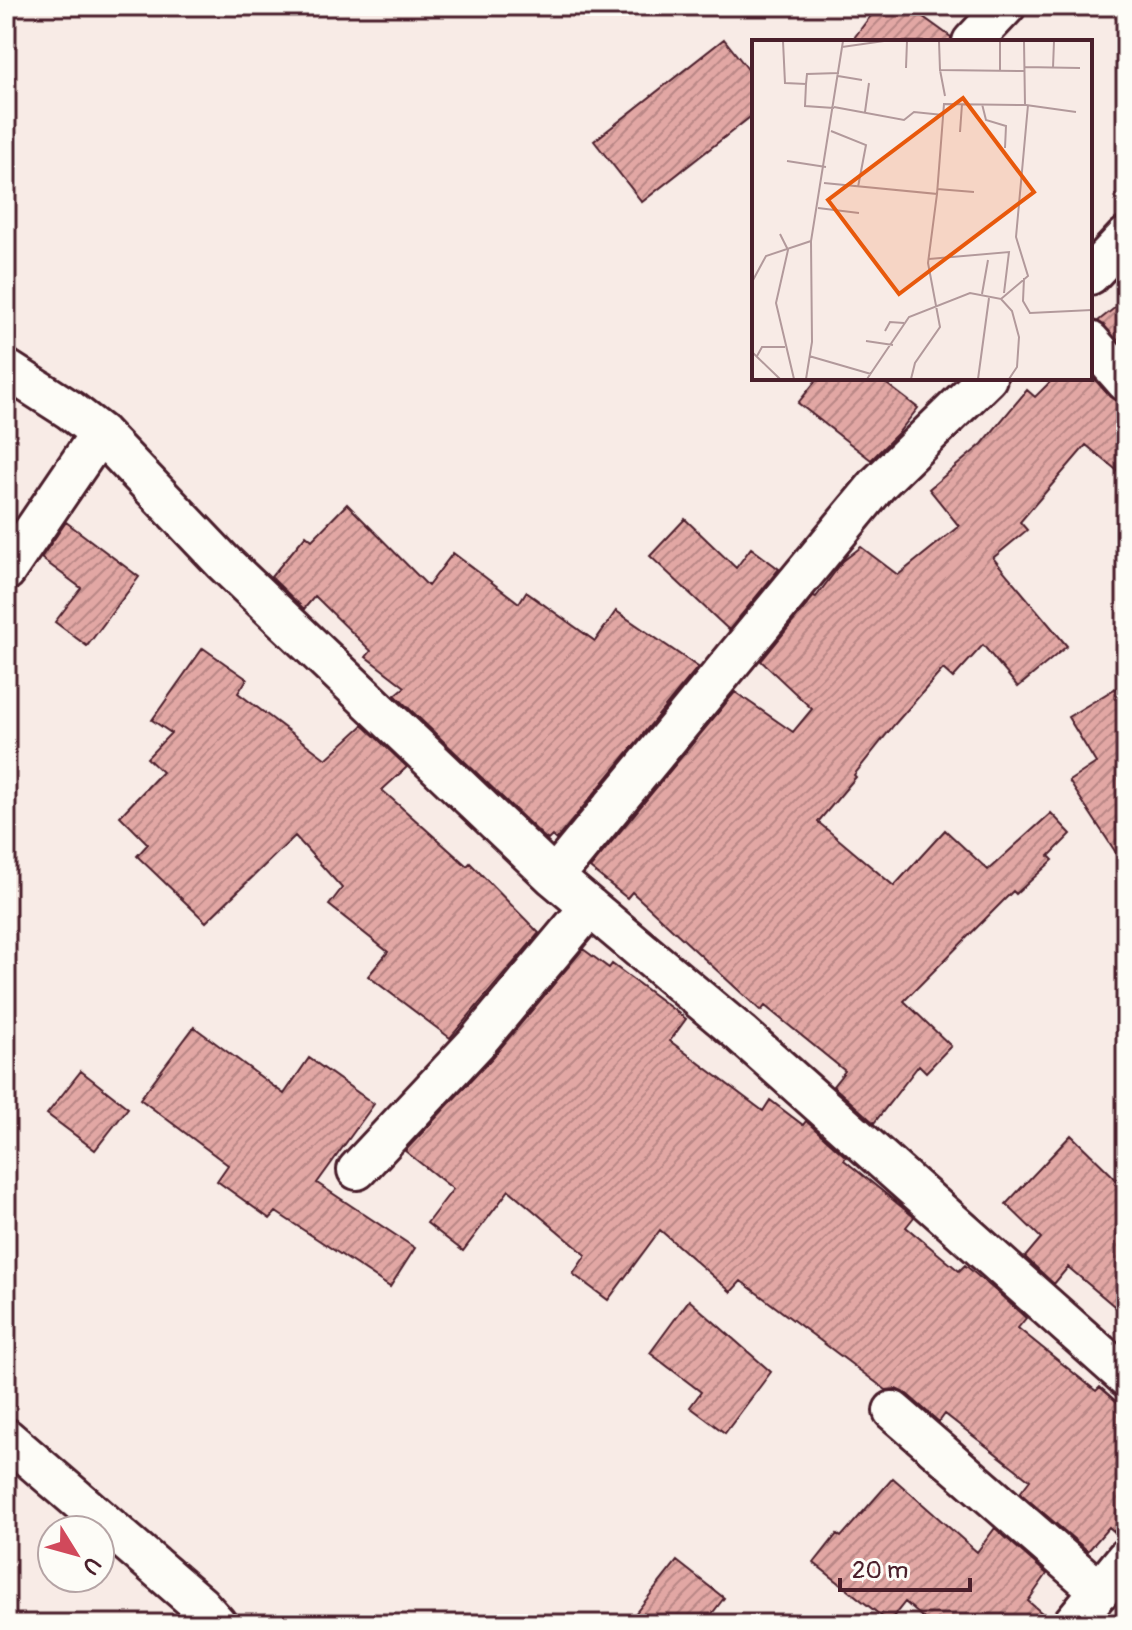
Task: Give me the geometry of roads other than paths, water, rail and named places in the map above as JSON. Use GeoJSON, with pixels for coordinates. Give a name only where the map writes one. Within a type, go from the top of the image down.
{"type":"FeatureCollection","features":[{"type":"Feature","properties":{"kind":"street"},"geometry":{"type":"LineString","coordinates":[[974,40],[1006,6]]}},
{"type":"Feature","properties":{"kind":"street"},"geometry":{"type":"LineString","coordinates":[[1092,273],[1126,237]]}},
{"type":"Feature","properties":{"kind":"street"},"geometry":{"type":"LineString","coordinates":[[1092,343],[1126,382]]}},
{"type":"Feature","properties":{"kind":"street"},"geometry":{"type":"LineString","coordinates":[[6,369],[100,433],[223,562],[554,877],[740,1033],[1125,1375]]}},
{"type":"Feature","properties":{"kind":"street"},"geometry":{"type":"LineString","coordinates":[[554,877],[878,484],[985,380]]}},
{"type":"Feature","properties":{"kind":"street"},"geometry":{"type":"LineString","coordinates":[[6,571],[100,433]]}},
{"type":"Feature","properties":{"kind":"street"},"geometry":{"type":"LineString","coordinates":[[357,1170],[476,1043],[590,907]]}},
{"type":"Feature","properties":{"kind":"street"},"geometry":{"type":"LineString","coordinates":[[893,1411],[1100,1591]]}},
{"type":"Feature","properties":{"kind":"street"},"geometry":{"type":"LineString","coordinates":[[6,1438],[200,1605],[217,1624]]}},
{"type":"Feature","properties":{"kind":"street"},"geometry":{"type":"LineString","coordinates":[[1072,1624],[1126,1558]]}}]}
